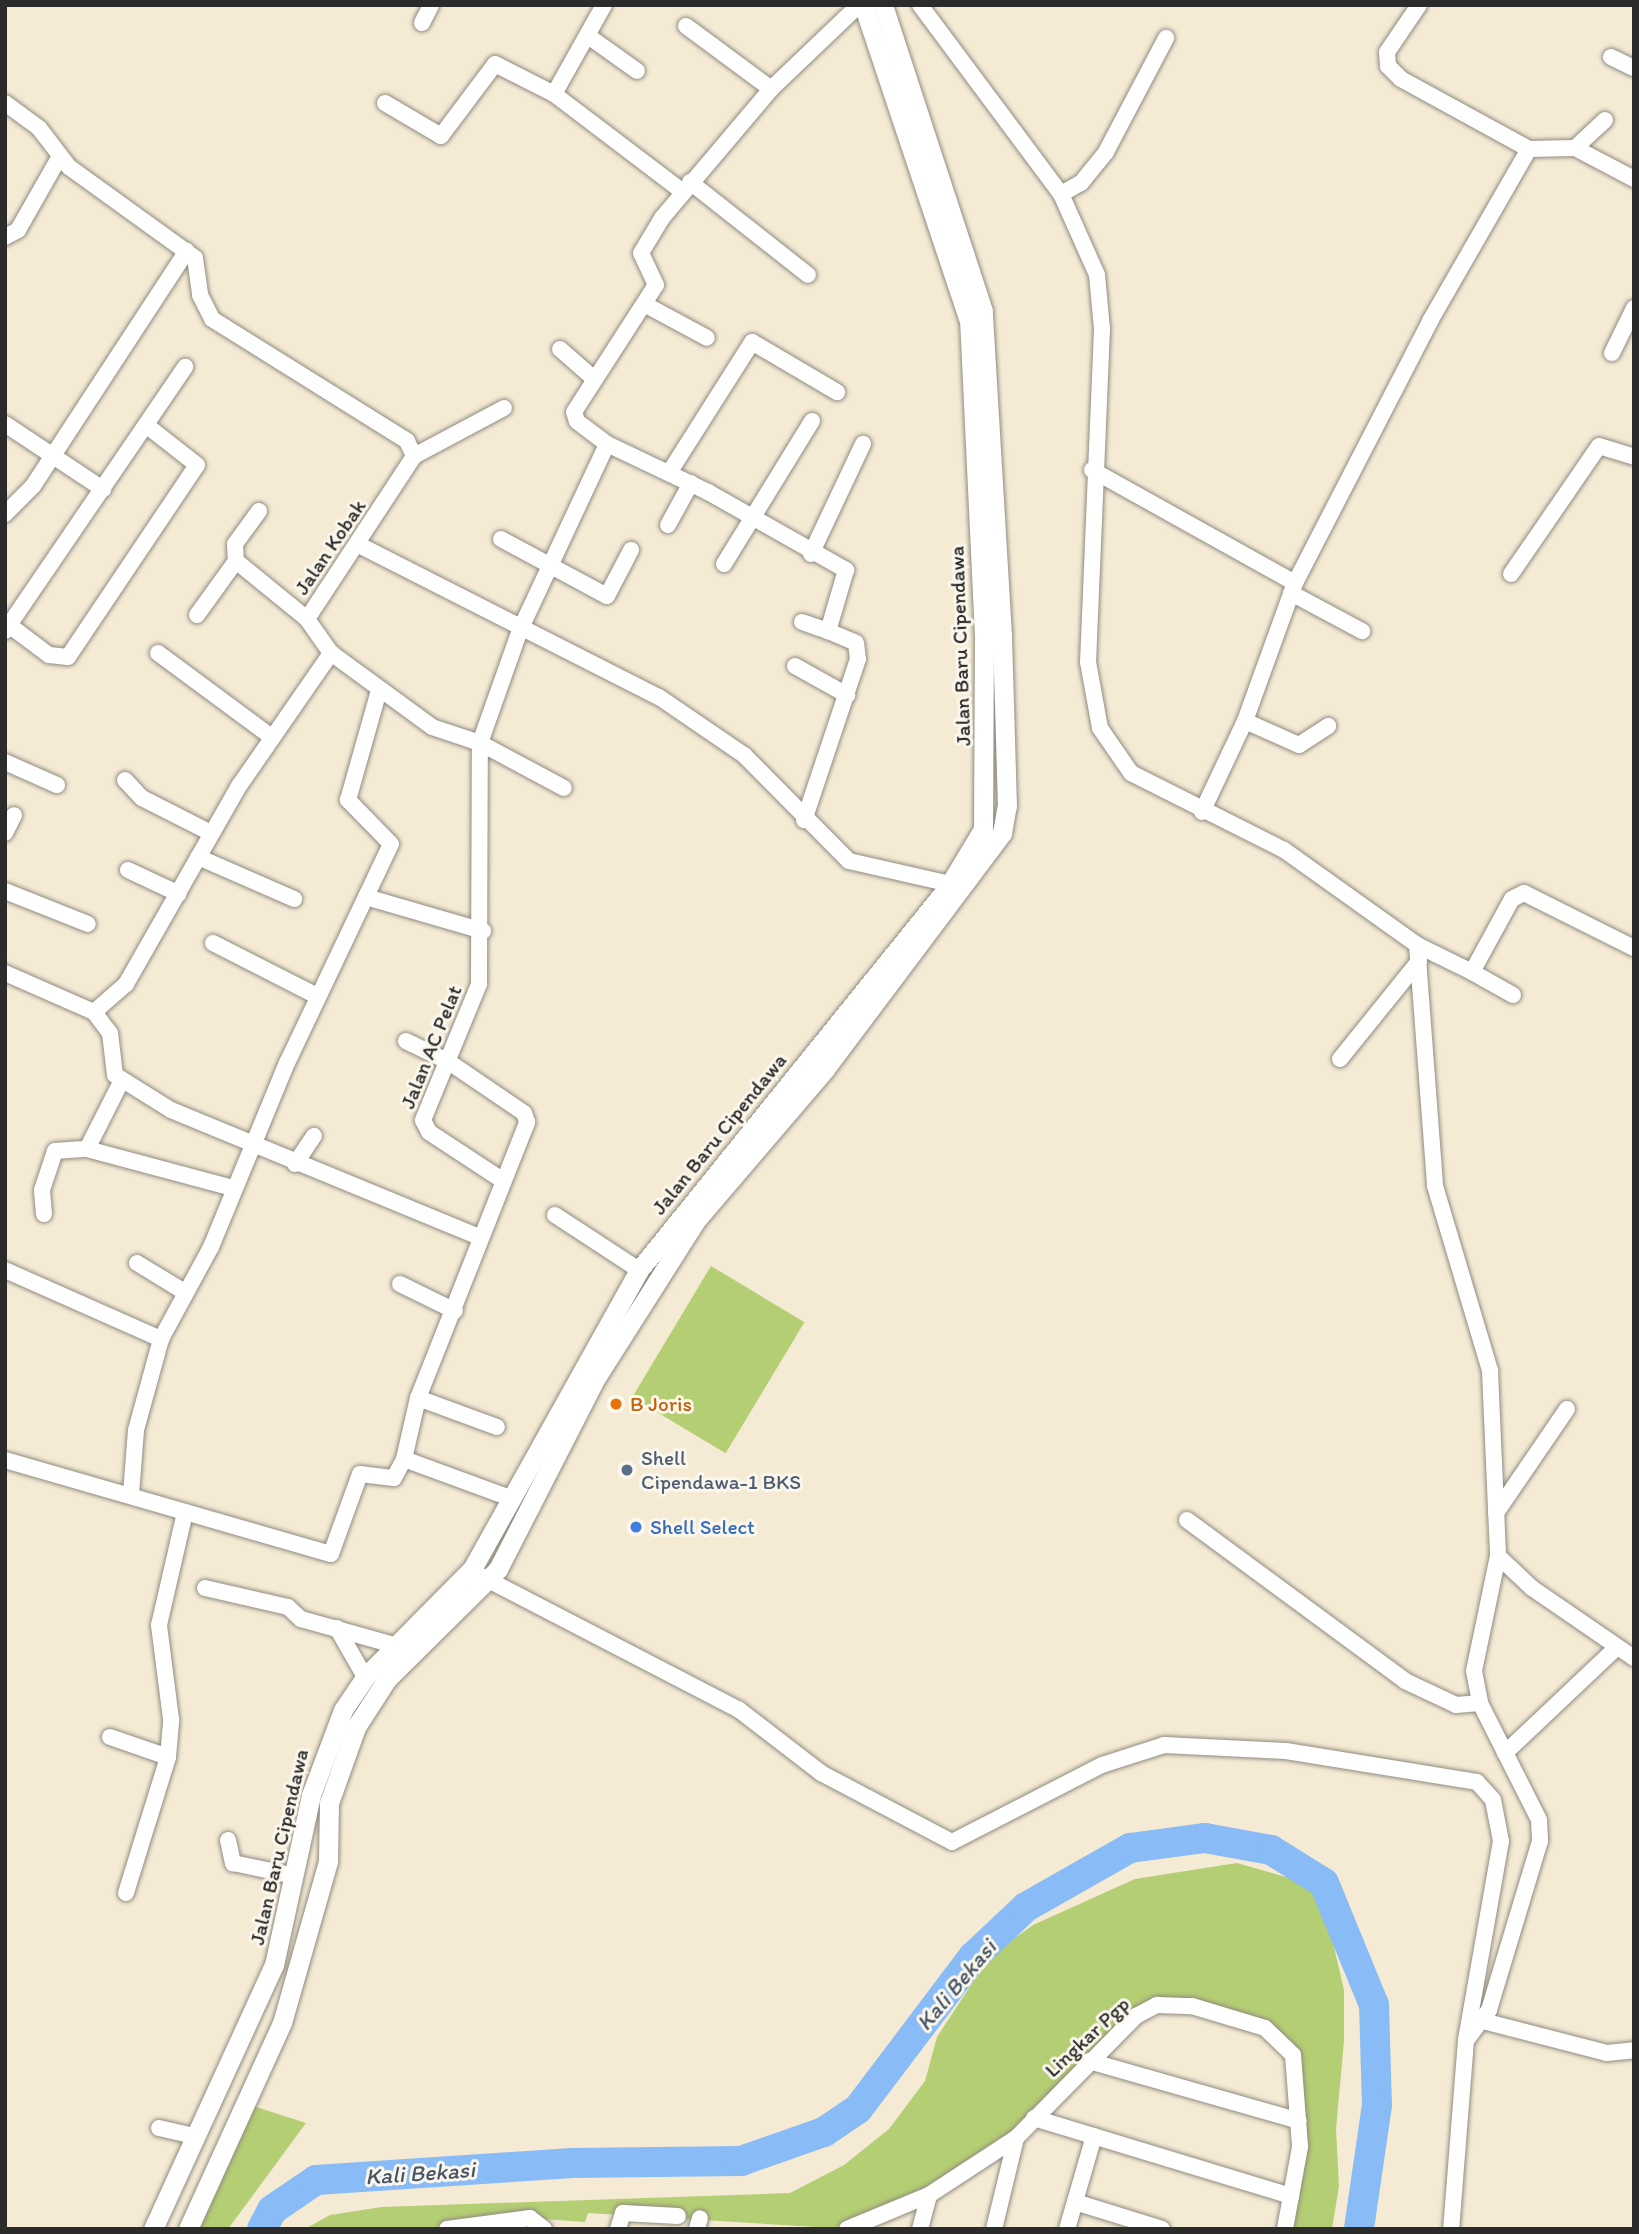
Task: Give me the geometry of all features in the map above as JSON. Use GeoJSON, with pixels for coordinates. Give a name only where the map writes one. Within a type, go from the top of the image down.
{"type":"FeatureCollection","features":[{"type":"Feature","properties":{"kind":"main road","name":"Jalan Baru Cipendawa"},"geometry":{"type":"LineString","coordinates":[[861,5],[952,258],[982,380]]}},
{"type":"Feature","properties":{"kind":"main road","name":"Jalan Baru Cipendawa"},"geometry":{"type":"LineString","coordinates":[[188,2229],[282,2023],[328,1861],[329,1802],[356,1727],[387,1679],[488,1581],[594,1381],[697,1219],[825,1069],[1002,833],[1007,806],[993,635],[982,380],[972,264],[883,5]]}},
{"type":"Feature","properties":{"kind":"main road","name":"Jalan Baru Cipendawa"},"geometry":{"type":"LineString","coordinates":[[153,2229],[274,1965],[324,1751],[365,1677],[472,1569],[639,1270],[950,884],[982,829],[987,808],[993,635]]}},
{"type":"Feature","properties":{"kind":"main road"},"geometry":{"type":"LineString","coordinates":[[627,1290],[646,1300]]}},
{"type":"Feature","properties":{"kind":"main road"},"geometry":{"type":"LineString","coordinates":[[215,2092],[244,2103]]}},
{"type":"Feature","properties":{"kind":"street"},"geometry":{"type":"LineString","coordinates":[[422,23],[431,5]]}},
{"type":"Feature","properties":{"kind":"street"},"geometry":{"type":"LineString","coordinates":[[828,631],[846,570],[811,554],[691,483],[607,444],[574,416],[593,378],[646,305],[656,281],[641,253],[686,186],[771,89],[861,5]]}},
{"type":"Feature","properties":{"kind":"street"},"geometry":{"type":"LineString","coordinates":[[920,5],[1061,194],[1101,296],[1092,470],[1093,709],[1131,773],[1317,870],[1418,953],[1472,972],[1513,995]]}},
{"type":"Feature","properties":{"kind":"street"},"geometry":{"type":"LineString","coordinates":[[1419,5],[1389,47],[1388,66],[1529,149],[1575,148],[1634,179]]}},
{"type":"Feature","properties":{"kind":"street"},"geometry":{"type":"LineString","coordinates":[[554,94],[603,6]]}},
{"type":"Feature","properties":{"kind":"street"},"geometry":{"type":"LineString","coordinates":[[686,26],[771,89]]}},
{"type":"Feature","properties":{"kind":"street"},"geometry":{"type":"LineString","coordinates":[[588,36],[637,71]]}},
{"type":"Feature","properties":{"kind":"street"},"geometry":{"type":"LineString","coordinates":[[1061,194],[1082,183],[1106,152],[1166,38]]}},
{"type":"Feature","properties":{"kind":"street"},"geometry":{"type":"LineString","coordinates":[[1611,57],[1634,68]]}},
{"type":"Feature","properties":{"kind":"street"},"geometry":{"type":"LineString","coordinates":[[385,103],[441,136],[495,64],[554,94],[808,275]]}},
{"type":"Feature","properties":{"kind":"street"},"geometry":{"type":"LineString","coordinates":[[5,103],[39,128],[60,156],[198,261],[198,288],[212,319],[407,441],[414,456],[504,408]]}},
{"type":"Feature","properties":{"kind":"street"},"geometry":{"type":"LineString","coordinates":[[1575,148],[1605,120]]}},
{"type":"Feature","properties":{"kind":"street"},"geometry":{"type":"LineString","coordinates":[[1202,812],[1245,721],[1293,588],[1430,321],[1529,149]]}},
{"type":"Feature","properties":{"kind":"street"},"geometry":{"type":"LineString","coordinates":[[5,237],[18,230],[60,156]]}},
{"type":"Feature","properties":{"kind":"street"},"geometry":{"type":"LineString","coordinates":[[5,514],[51,454],[187,251]]}},
{"type":"Feature","properties":{"kind":"street"},"geometry":{"type":"LineString","coordinates":[[646,305],[708,338]]}},
{"type":"Feature","properties":{"kind":"street"},"geometry":{"type":"LineString","coordinates":[[1612,353],[1634,308]]}},
{"type":"Feature","properties":{"kind":"street"},"geometry":{"type":"LineString","coordinates":[[669,472],[752,342],[837,392]]}},
{"type":"Feature","properties":{"kind":"street"},"geometry":{"type":"LineString","coordinates":[[560,349],[593,378]]}},
{"type":"Feature","properties":{"kind":"street"},"geometry":{"type":"LineString","coordinates":[[146,425],[193,457],[195,471],[68,657],[49,655],[7,626],[185,366]]}},
{"type":"Feature","properties":{"kind":"street"},"geometry":{"type":"LineString","coordinates":[[724,564],[812,421]]}},
{"type":"Feature","properties":{"kind":"street"},"geometry":{"type":"LineString","coordinates":[[5,424],[103,489]]}},
{"type":"Feature","properties":{"kind":"street","name":"Jalan AC Pelat"},"geometry":{"type":"LineString","coordinates":[[502,1180],[423,1125],[479,984],[483,931],[480,743],[520,630],[547,567],[607,444]]}},
{"type":"Feature","properties":{"kind":"street"},"geometry":{"type":"LineString","coordinates":[[811,554],[863,444]]}},
{"type":"Feature","properties":{"kind":"street"},"geometry":{"type":"LineString","coordinates":[[1511,574],[1598,446],[1634,457]]}},
{"type":"Feature","properties":{"kind":"street","name":"Jalan Kobak"},"geometry":{"type":"LineString","coordinates":[[414,456],[359,545],[307,618],[331,653],[378,694],[447,735],[480,743],[564,788]]}},
{"type":"Feature","properties":{"kind":"street"},"geometry":{"type":"LineString","coordinates":[[1092,470],[1362,631]]}},
{"type":"Feature","properties":{"kind":"street"},"geometry":{"type":"LineString","coordinates":[[668,525],[691,483]]}},
{"type":"Feature","properties":{"kind":"street"},"geometry":{"type":"LineString","coordinates":[[197,615],[236,561],[235,544],[259,511]]}},
{"type":"Feature","properties":{"kind":"street"},"geometry":{"type":"LineString","coordinates":[[501,539],[547,567],[607,596],[631,551]]}},
{"type":"Feature","properties":{"kind":"street"},"geometry":{"type":"LineString","coordinates":[[359,545],[520,630],[659,697],[718,735],[770,779],[804,820],[849,861],[950,884]]}},
{"type":"Feature","properties":{"kind":"street"},"geometry":{"type":"LineString","coordinates":[[236,561],[307,618]]}},
{"type":"Feature","properties":{"kind":"street"},"geometry":{"type":"LineString","coordinates":[[802,622],[828,631],[859,651],[847,695],[804,820]]}},
{"type":"Feature","properties":{"kind":"street"},"geometry":{"type":"LineString","coordinates":[[158,653],[270,736]]}},
{"type":"Feature","properties":{"kind":"street"},"geometry":{"type":"LineString","coordinates":[[94,1013],[126,984],[211,833],[270,736],[331,653]]}},
{"type":"Feature","properties":{"kind":"street"},"geometry":{"type":"LineString","coordinates":[[795,666],[847,695]]}},
{"type":"Feature","properties":{"kind":"street"},"geometry":{"type":"LineString","coordinates":[[131,1494],[136,1430],[161,1339],[183,1291],[211,1247],[233,1188],[317,996],[366,897],[390,838],[348,800],[378,694]]}},
{"type":"Feature","properties":{"kind":"street"},"geometry":{"type":"LineString","coordinates":[[1245,721],[1299,746],[1328,726]]}},
{"type":"Feature","properties":{"kind":"street"},"geometry":{"type":"LineString","coordinates":[[5,762],[57,785]]}},
{"type":"Feature","properties":{"kind":"street"},"geometry":{"type":"LineString","coordinates":[[125,780],[142,798],[211,833]]}},
{"type":"Feature","properties":{"kind":"street"},"geometry":{"type":"LineString","coordinates":[[5,833],[15,815]]}},
{"type":"Feature","properties":{"kind":"street"},"geometry":{"type":"LineString","coordinates":[[198,858],[294,899]]}},
{"type":"Feature","properties":{"kind":"street"},"geometry":{"type":"LineString","coordinates":[[128,870],[179,894]]}},
{"type":"Feature","properties":{"kind":"street"},"geometry":{"type":"LineString","coordinates":[[5,891],[88,923]]}},
{"type":"Feature","properties":{"kind":"street"},"geometry":{"type":"LineString","coordinates":[[1472,972],[1519,893],[1634,948]]}},
{"type":"Feature","properties":{"kind":"street"},"geometry":{"type":"LineString","coordinates":[[366,897],[483,931]]}},
{"type":"Feature","properties":{"kind":"street"},"geometry":{"type":"LineString","coordinates":[[213,943],[317,996]]}},
{"type":"Feature","properties":{"kind":"street"},"geometry":{"type":"LineString","coordinates":[[1340,1059],[1418,953]]}},
{"type":"Feature","properties":{"kind":"street"},"geometry":{"type":"LineString","coordinates":[[1418,953],[1435,1185],[1490,1371],[1498,1556],[1474,1671],[1480,1703],[1539,1820],[1540,1841],[1483,2021],[1466,2040]]}},
{"type":"Feature","properties":{"kind":"street"},"geometry":{"type":"LineString","coordinates":[[5,973],[94,1013],[110,1033],[112,1070],[121,1082],[251,1148],[481,1238]]}},
{"type":"Feature","properties":{"kind":"street"},"geometry":{"type":"LineString","coordinates":[[5,1461],[131,1494],[327,1556],[360,1474],[394,1478],[404,1459],[418,1398],[455,1311],[527,1116],[449,1062],[406,1041]]}},
{"type":"Feature","properties":{"kind":"street"},"geometry":{"type":"LineString","coordinates":[[87,1149],[121,1082]]}},
{"type":"Feature","properties":{"kind":"street"},"geometry":{"type":"LineString","coordinates":[[295,1164],[314,1136]]}},
{"type":"Feature","properties":{"kind":"street"},"geometry":{"type":"LineString","coordinates":[[44,1214],[50,1159],[64,1147],[87,1149],[233,1188]]}},
{"type":"Feature","properties":{"kind":"street"},"geometry":{"type":"LineString","coordinates":[[555,1215],[639,1270]]}},
{"type":"Feature","properties":{"kind":"street"},"geometry":{"type":"LineString","coordinates":[[137,1263],[183,1291]]}},
{"type":"Feature","properties":{"kind":"street"},"geometry":{"type":"LineString","coordinates":[[5,1270],[161,1339]]}},
{"type":"Feature","properties":{"kind":"street"},"geometry":{"type":"LineString","coordinates":[[400,1284],[455,1311]]}},
{"type":"Feature","properties":{"kind":"street"},"geometry":{"type":"LineString","coordinates":[[418,1398],[497,1427]]}},
{"type":"Feature","properties":{"kind":"street"},"geometry":{"type":"LineString","coordinates":[[1496,1513],[1567,1409]]}},
{"type":"Feature","properties":{"kind":"street"},"geometry":{"type":"LineString","coordinates":[[404,1459],[513,1499]]}},
{"type":"Feature","properties":{"kind":"street"},"geometry":{"type":"LineString","coordinates":[[126,1893],[168,1757],[172,1719],[159,1625],[186,1512]]}},
{"type":"Feature","properties":{"kind":"street"},"geometry":{"type":"LineString","coordinates":[[1188,1520],[1405,1681],[1456,1705],[1480,1703]]}},
{"type":"Feature","properties":{"kind":"street"},"geometry":{"type":"LineString","coordinates":[[1498,1556],[1634,1658]]}},
{"type":"Feature","properties":{"kind":"street"},"geometry":{"type":"LineString","coordinates":[[472,1569],[488,1581],[738,1709],[821,1773],[952,1842],[1102,1766],[1164,1745],[1286,1751],[1477,1782],[1493,1800],[1502,1842],[1466,2040],[1451,2229]]}},
{"type":"Feature","properties":{"kind":"street"},"geometry":{"type":"LineString","coordinates":[[205,1588],[288,1606],[301,1619],[397,1646]]}},
{"type":"Feature","properties":{"kind":"street"},"geometry":{"type":"LineString","coordinates":[[337,1628],[365,1677]]}},
{"type":"Feature","properties":{"kind":"street"},"geometry":{"type":"LineString","coordinates":[[1505,1753],[1617,1647]]}},
{"type":"Feature","properties":{"kind":"street"},"geometry":{"type":"LineString","coordinates":[[110,1737],[168,1757]]}},
{"type":"Feature","properties":{"kind":"street"},"geometry":{"type":"LineString","coordinates":[[228,1840],[233,1863],[295,1876]]}},
{"type":"Feature","properties":{"kind":"street","name":"Lingkar Pgp"},"geometry":{"type":"LineString","coordinates":[[847,2229],[929,2195],[1016,2138],[1089,2061],[1157,2004],[1192,2006],[1265,2028],[1280,2039],[1293,2055],[1299,2121],[1285,2229]]}},
{"type":"Feature","properties":{"kind":"street"},"geometry":{"type":"LineString","coordinates":[[1483,2021],[1607,2053],[1634,2050]]}},
{"type":"Feature","properties":{"kind":"street"},"geometry":{"type":"LineString","coordinates":[[1089,2061],[1299,2121]]}},
{"type":"Feature","properties":{"kind":"street"},"geometry":{"type":"LineString","coordinates":[[1034,2118],[1291,2196]]}},
{"type":"Feature","properties":{"kind":"street"},"geometry":{"type":"LineString","coordinates":[[159,2128],[195,2136]]}},
{"type":"Feature","properties":{"kind":"street"},"geometry":{"type":"LineString","coordinates":[[1067,2229],[1094,2136]]}},
{"type":"Feature","properties":{"kind":"street"},"geometry":{"type":"LineString","coordinates":[[994,2229],[1016,2138]]}},
{"type":"Feature","properties":{"kind":"street"},"geometry":{"type":"LineString","coordinates":[[920,2229],[929,2195]]}},
{"type":"Feature","properties":{"kind":"street"},"geometry":{"type":"LineString","coordinates":[[1075,2203],[1142,2226],[1162,2229]]}},
{"type":"Feature","properties":{"kind":"street"},"geometry":{"type":"LineString","coordinates":[[618,2229],[623,2213],[678,2216]]}},
{"type":"Feature","properties":{"kind":"street"},"geometry":{"type":"LineString","coordinates":[[447,2229],[541,2224]]}},
{"type":"Feature","properties":{"kind":"green space"},"geometry":{"type":"Polygon","coordinates":[[[711,1266],[804,1322],[726,1453],[632,1397],[711,1266]]]}},
{"type":"Feature","properties":{"kind":"green space"},"geometry":{"type":"Polygon","coordinates":[[[1237,1863],[1307,1883],[1325,1912],[1344,1990],[1344,2041],[1336,2129],[1339,2186],[1332,2229],[1285,2229],[1299,2121],[1293,2055],[1265,2028],[1157,2005],[1016,2139],[929,2195],[850,2229],[588,2213],[585,2222],[528,2218],[450,2229],[305,2229],[330,2215],[382,2207],[790,2193],[844,2165],[889,2129],[925,2081],[937,2037],[990,1956],[1033,1925],[1135,1879],[1237,1863]]]}},
{"type":"Feature","properties":{"kind":"green space"},"geometry":{"type":"Polygon","coordinates":[[[244,2103],[306,2123],[228,2229],[188,2229],[244,2103]]]}},
{"type":"Feature","properties":{"kind":"waterway","name":"Kali Bekasi"},"geometry":{"type":"LineString","coordinates":[[262,2229],[272,2210],[316,2180],[572,2163],[741,2161],[824,2132],[858,2109],[973,1957],[1026,1907],[1130,1848],[1205,1838],[1271,1850],[1324,1883],[1374,2005],[1377,2105],[1359,2229]]}},
{"type":"Feature","properties":{"kind":"place","name":"B Joris"},"geometry":{"type":"Point","coordinates":[616,1404]}},
{"type":"Feature","properties":{"kind":"place","name":"Shell Cipendawa-1 BKS"},"geometry":{"type":"Point","coordinates":[627,1470]}},
{"type":"Feature","properties":{"kind":"place","name":"Shell Select"},"geometry":{"type":"Point","coordinates":[636,1527]}}]}
